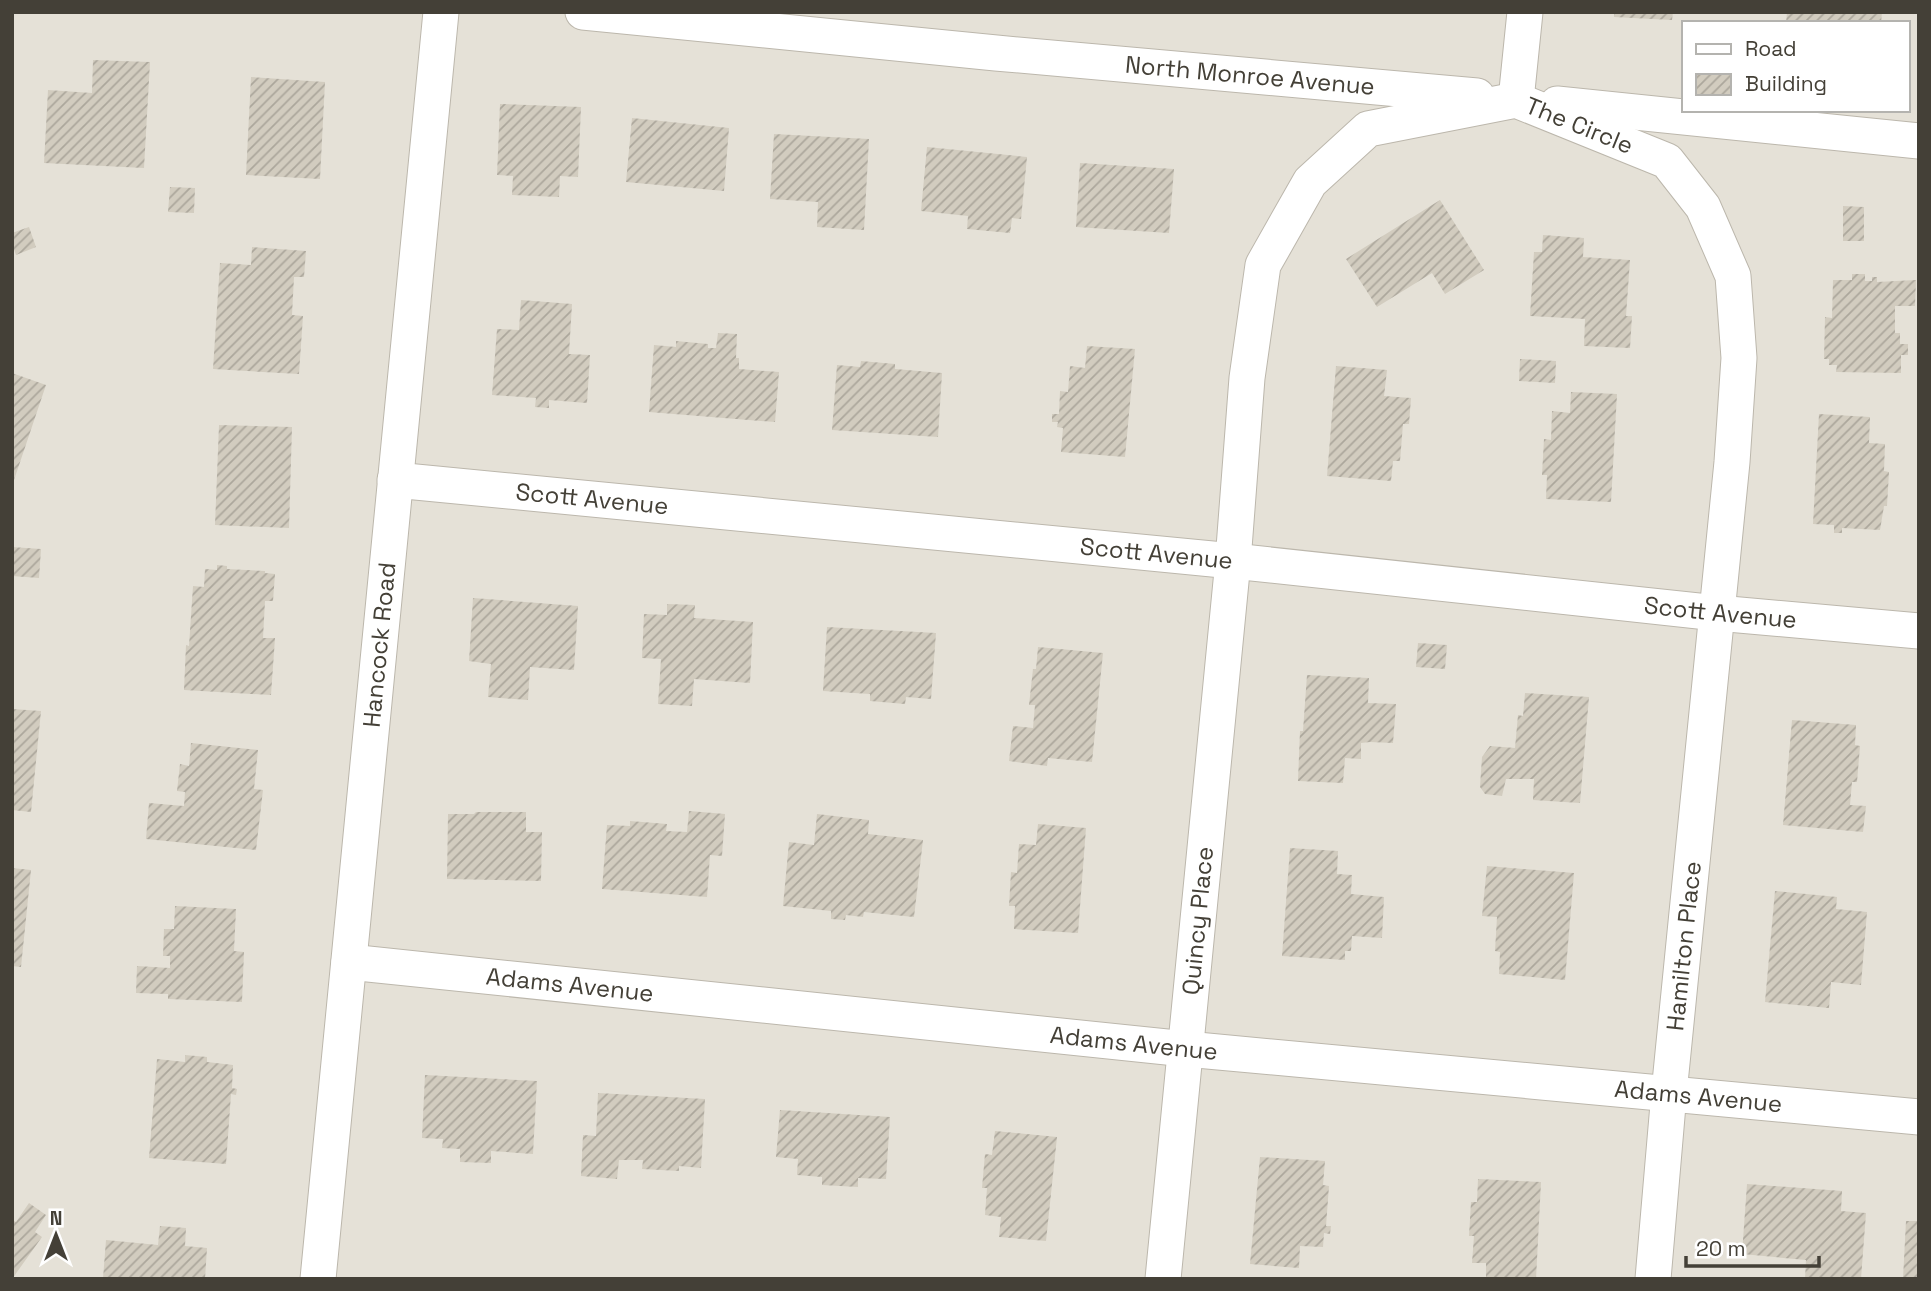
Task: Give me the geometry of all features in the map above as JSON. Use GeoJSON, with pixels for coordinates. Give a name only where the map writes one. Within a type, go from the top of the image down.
{"type":"FeatureCollection","features":[{"type":"Feature","properties":{"kind":"street","name":"Hancock Road"},"geometry":{"type":"LineString","coordinates":[[318,1279],[441,12]]}},
{"type":"Feature","properties":{"kind":"street","name":"North Monroe Avenue"},"geometry":{"type":"LineString","coordinates":[[583,12],[1919,141]]}},
{"type":"Feature","properties":{"kind":"street"},"geometry":{"type":"LineString","coordinates":[[1516,100],[1525,12]]}},
{"type":"Feature","properties":{"kind":"street","name":"The Circle"},"geometry":{"type":"LineString","coordinates":[[1233,561],[1247,378],[1264,265],[1310,182],[1368,129],[1516,100],[1667,161],[1703,207],[1732,276],[1739,358],[1717,613]]}},
{"type":"Feature","properties":{"kind":"street","name":"Scott Avenue"},"geometry":{"type":"LineString","coordinates":[[395,480],[1919,631]]}},
{"type":"Feature","properties":{"kind":"street","name":"Quincy Place"},"geometry":{"type":"LineString","coordinates":[[1163,1279],[1233,561]]}},
{"type":"Feature","properties":{"kind":"street","name":"Hamilton Place"},"geometry":{"type":"LineString","coordinates":[[1653,1279],[1717,613]]}},
{"type":"Feature","properties":{"kind":"street","name":"Adams Avenue"},"geometry":{"type":"LineString","coordinates":[[349,962],[1186,1049],[1919,1117]]}},
{"type":"Feature","properties":{"kind":"shaded area"},"geometry":{"type":"Polygon","coordinates":[[[12,12],[1919,12],[1919,1279],[12,1279],[12,12]]]}},
{"type":"Feature","properties":{"kind":"building"},"geometry":{"type":"Polygon","coordinates":[[[1614,12],[1673,12],[1672,20],[1614,17],[1614,12]]]}},
{"type":"Feature","properties":{"kind":"building"},"geometry":{"type":"Polygon","coordinates":[[[1787,12],[1882,12],[1881,21],[1786,21],[1787,12]]]}},
{"type":"Feature","properties":{"kind":"building"},"geometry":{"type":"Polygon","coordinates":[[[93,60],[150,62],[144,168],[44,163],[48,90],[92,93],[93,60]]]}},
{"type":"Feature","properties":{"kind":"building"},"geometry":{"type":"Polygon","coordinates":[[[251,77],[325,82],[320,179],[246,175],[251,77]]]}},
{"type":"Feature","properties":{"kind":"building"},"geometry":{"type":"Polygon","coordinates":[[[500,104],[581,107],[578,177],[560,176],[559,197],[512,195],[513,176],[497,175],[500,104]]]}},
{"type":"Feature","properties":{"kind":"building"},"geometry":{"type":"Polygon","coordinates":[[[632,118],[729,128],[724,191],[626,182],[632,118]]]}},
{"type":"Feature","properties":{"kind":"building"},"geometry":{"type":"Polygon","coordinates":[[[774,134],[869,139],[864,230],[817,227],[818,202],[770,199],[774,134]]]}},
{"type":"Feature","properties":{"kind":"building"},"geometry":{"type":"Polygon","coordinates":[[[927,147],[1027,157],[1021,219],[1012,218],[1010,233],[967,229],[968,216],[921,211],[927,147]]]}},
{"type":"Feature","properties":{"kind":"building"},"geometry":{"type":"Polygon","coordinates":[[[1080,163],[1174,169],[1169,233],[1076,227],[1080,163]]]}},
{"type":"Feature","properties":{"kind":"building"},"geometry":{"type":"Polygon","coordinates":[[[170,187],[195,188],[194,213],[168,212],[170,187]]]}},
{"type":"Feature","properties":{"kind":"building"},"geometry":{"type":"Polygon","coordinates":[[[1440,200],[1484,270],[1445,294],[1432,273],[1377,307],[1346,259],[1440,200]]]}},
{"type":"Feature","properties":{"kind":"building"},"geometry":{"type":"Polygon","coordinates":[[[1843,206],[1864,207],[1864,241],[1843,241],[1843,206]]]}},
{"type":"Feature","properties":{"kind":"building"},"geometry":{"type":"Polygon","coordinates":[[[29,227],[36,247],[16,255],[12,233],[29,227]]]}},
{"type":"Feature","properties":{"kind":"building"},"geometry":{"type":"Polygon","coordinates":[[[1543,235],[1584,238],[1583,257],[1630,260],[1626,316],[1632,316],[1630,348],[1584,346],[1585,319],[1530,316],[1534,252],[1542,252],[1543,235]]]}},
{"type":"Feature","properties":{"kind":"building"},"geometry":{"type":"Polygon","coordinates":[[[252,247],[306,251],[304,277],[294,277],[292,315],[303,316],[299,374],[213,369],[220,263],[251,265],[252,247]]]}},
{"type":"Feature","properties":{"kind":"building"},"geometry":{"type":"Polygon","coordinates":[[[1852,274],[1865,274],[1865,281],[1872,281],[1872,277],[1877,277],[1877,282],[1916,280],[1915,306],[1895,306],[1895,333],[1900,333],[1900,344],[1908,344],[1908,355],[1901,355],[1901,373],[1836,372],[1837,365],[1829,365],[1829,359],[1824,359],[1825,317],[1832,318],[1833,280],[1852,280],[1852,274]]]}},
{"type":"Feature","properties":{"kind":"building"},"geometry":{"type":"Polygon","coordinates":[[[521,300],[572,304],[569,354],[590,355],[587,403],[549,400],[549,408],[535,407],[536,398],[492,395],[497,329],[519,330],[521,300]]]}},
{"type":"Feature","properties":{"kind":"building"},"geometry":{"type":"Polygon","coordinates":[[[718,333],[737,334],[736,358],[739,358],[739,369],[779,372],[775,422],[649,412],[654,345],[676,347],[676,341],[708,344],[708,348],[716,348],[718,333]]]}},
{"type":"Feature","properties":{"kind":"building"},"geometry":{"type":"Polygon","coordinates":[[[1087,346],[1135,349],[1125,457],[1061,452],[1063,428],[1057,427],[1058,422],[1052,422],[1052,414],[1059,414],[1060,391],[1068,392],[1070,366],[1085,368],[1087,346]]]}},
{"type":"Feature","properties":{"kind":"building"},"geometry":{"type":"Polygon","coordinates":[[[1520,359],[1556,361],[1555,383],[1519,381],[1520,359]]]}},
{"type":"Feature","properties":{"kind":"building"},"geometry":{"type":"Polygon","coordinates":[[[861,361],[895,364],[895,369],[942,373],[938,437],[832,430],[837,365],[860,367],[861,361]]]}},
{"type":"Feature","properties":{"kind":"building"},"geometry":{"type":"Polygon","coordinates":[[[1336,366],[1387,370],[1384,396],[1411,398],[1409,424],[1403,424],[1400,461],[1393,461],[1391,481],[1327,476],[1336,366]]]}},
{"type":"Feature","properties":{"kind":"building"},"geometry":{"type":"Polygon","coordinates":[[[12,373],[46,385],[13,483],[12,483],[12,373]]]}},
{"type":"Feature","properties":{"kind":"building"},"geometry":{"type":"Polygon","coordinates":[[[1571,392],[1617,394],[1611,502],[1546,499],[1547,475],[1542,475],[1544,439],[1551,440],[1552,411],[1570,413],[1571,392]]]}},
{"type":"Feature","properties":{"kind":"building"},"geometry":{"type":"Polygon","coordinates":[[[1819,414],[1870,417],[1869,443],[1885,444],[1884,471],[1889,472],[1887,506],[1884,506],[1880,530],[1842,528],[1842,533],[1834,533],[1834,525],[1813,524],[1819,414]]]}},
{"type":"Feature","properties":{"kind":"building"},"geometry":{"type":"Polygon","coordinates":[[[219,425],[292,427],[289,528],[215,525],[219,425]]]}},
{"type":"Feature","properties":{"kind":"building"},"geometry":{"type":"Polygon","coordinates":[[[12,547],[41,549],[39,578],[12,576],[12,547]]]}},
{"type":"Feature","properties":{"kind":"building"},"geometry":{"type":"Polygon","coordinates":[[[217,565],[227,566],[227,569],[275,574],[273,601],[265,601],[263,638],[275,638],[271,695],[184,690],[193,586],[204,587],[205,569],[217,570],[217,565]]]}},
{"type":"Feature","properties":{"kind":"building"},"geometry":{"type":"Polygon","coordinates":[[[473,598],[578,606],[574,670],[530,667],[528,700],[488,697],[491,664],[469,661],[473,598]]]}},
{"type":"Feature","properties":{"kind":"building"},"geometry":{"type":"Polygon","coordinates":[[[667,604],[695,605],[694,618],[753,622],[750,683],[694,679],[692,706],[658,704],[661,659],[642,658],[644,614],[667,615],[667,604]]]}},
{"type":"Feature","properties":{"kind":"building"},"geometry":{"type":"Polygon","coordinates":[[[827,627],[936,633],[931,699],[906,697],[905,704],[870,701],[870,694],[823,691],[827,627]]]}},
{"type":"Feature","properties":{"kind":"building"},"geometry":{"type":"Polygon","coordinates":[[[1418,643],[1447,645],[1445,669],[1416,667],[1418,643]]]}},
{"type":"Feature","properties":{"kind":"building"},"geometry":{"type":"Polygon","coordinates":[[[1038,647],[1103,653],[1092,762],[1048,758],[1047,766],[1009,761],[1013,726],[1033,728],[1035,705],[1029,705],[1038,647]]]}},
{"type":"Feature","properties":{"kind":"building"},"geometry":{"type":"Polygon","coordinates":[[[1307,675],[1369,678],[1368,703],[1396,704],[1393,743],[1361,743],[1361,759],[1345,758],[1343,783],[1298,781],[1300,731],[1303,731],[1307,675]]]}},
{"type":"Feature","properties":{"kind":"building"},"geometry":{"type":"Polygon","coordinates":[[[1525,693],[1589,697],[1580,803],[1533,800],[1534,779],[1506,779],[1502,796],[1485,794],[1480,787],[1482,757],[1490,746],[1515,748],[1518,715],[1523,716],[1525,693]]]}},
{"type":"Feature","properties":{"kind":"building"},"geometry":{"type":"Polygon","coordinates":[[[12,709],[41,711],[31,812],[12,810],[12,709]]]}},
{"type":"Feature","properties":{"kind":"building"},"geometry":{"type":"Polygon","coordinates":[[[1792,720],[1856,725],[1855,745],[1860,746],[1857,782],[1852,782],[1850,805],[1866,806],[1863,832],[1783,825],[1792,720]]]}},
{"type":"Feature","properties":{"kind":"building"},"geometry":{"type":"Polygon","coordinates":[[[191,743],[258,750],[254,789],[263,790],[256,850],[146,839],[149,803],[184,806],[185,792],[177,791],[180,764],[189,766],[191,743]]]}},
{"type":"Feature","properties":{"kind":"building"},"geometry":{"type":"Polygon","coordinates":[[[689,811],[725,814],[722,856],[710,855],[707,897],[602,889],[607,825],[630,826],[630,821],[667,824],[666,831],[687,832],[689,811]]]}},
{"type":"Feature","properties":{"kind":"building"},"geometry":{"type":"Polygon","coordinates":[[[526,812],[526,832],[542,832],[541,881],[447,879],[448,814],[526,812]]]}},
{"type":"Feature","properties":{"kind":"building"},"geometry":{"type":"Polygon","coordinates":[[[817,814],[869,820],[868,834],[923,840],[914,917],[864,912],[863,917],[846,915],[845,920],[831,919],[831,911],[783,906],[789,842],[814,845],[817,814]]]}},
{"type":"Feature","properties":{"kind":"building"},"geometry":{"type":"Polygon","coordinates":[[[1038,824],[1086,828],[1078,933],[1014,929],[1015,906],[1009,906],[1011,872],[1017,873],[1019,844],[1036,845],[1038,824]]]}},
{"type":"Feature","properties":{"kind":"building"},"geometry":{"type":"Polygon","coordinates":[[[1290,848],[1338,851],[1337,874],[1352,875],[1351,894],[1384,897],[1382,938],[1352,936],[1351,951],[1345,951],[1345,960],[1282,956],[1290,848]]]}},
{"type":"Feature","properties":{"kind":"building"},"geometry":{"type":"Polygon","coordinates":[[[1487,866],[1574,873],[1565,980],[1499,974],[1500,952],[1495,951],[1497,917],[1482,916],[1487,866]]]}},
{"type":"Feature","properties":{"kind":"building"},"geometry":{"type":"Polygon","coordinates":[[[12,868],[31,870],[21,967],[12,966],[12,868]]]}},
{"type":"Feature","properties":{"kind":"building"},"geometry":{"type":"Polygon","coordinates":[[[1775,891],[1837,897],[1836,909],[1867,912],[1861,985],[1831,982],[1829,1008],[1765,1002],[1775,891]]]}},
{"type":"Feature","properties":{"kind":"building"},"geometry":{"type":"Polygon","coordinates":[[[175,906],[236,909],[234,951],[244,952],[242,1002],[168,999],[168,994],[136,993],[137,966],[170,968],[170,956],[163,956],[164,929],[174,929],[175,906]]]}},
{"type":"Feature","properties":{"kind":"building"},"geometry":{"type":"Polygon","coordinates":[[[185,1055],[207,1057],[207,1062],[233,1065],[232,1088],[237,1089],[236,1095],[231,1094],[226,1164],[149,1158],[157,1059],[185,1062],[185,1055]]]}},
{"type":"Feature","properties":{"kind":"building"},"geometry":{"type":"Polygon","coordinates":[[[425,1075],[537,1081],[533,1154],[491,1151],[491,1163],[460,1162],[460,1149],[442,1148],[443,1139],[422,1138],[425,1075]]]}},
{"type":"Feature","properties":{"kind":"building"},"geometry":{"type":"Polygon","coordinates":[[[598,1093],[705,1099],[701,1168],[679,1166],[679,1171],[642,1169],[643,1160],[619,1160],[617,1179],[581,1176],[583,1135],[596,1136],[598,1093]]]}},
{"type":"Feature","properties":{"kind":"building"},"geometry":{"type":"Polygon","coordinates":[[[780,1110],[890,1117],[886,1179],[858,1178],[858,1187],[822,1185],[822,1177],[797,1175],[798,1159],[776,1157],[780,1110]]]}},
{"type":"Feature","properties":{"kind":"building"},"geometry":{"type":"Polygon","coordinates":[[[995,1131],[1057,1137],[1046,1241],[999,1237],[1001,1217],[985,1215],[987,1188],[982,1188],[985,1154],[992,1155],[995,1131]]]}},
{"type":"Feature","properties":{"kind":"building"},"geometry":{"type":"Polygon","coordinates":[[[1260,1157],[1325,1161],[1323,1185],[1329,1186],[1326,1226],[1331,1226],[1330,1234],[1324,1233],[1323,1247],[1300,1246],[1299,1268],[1250,1264],[1260,1157]]]}},
{"type":"Feature","properties":{"kind":"building"},"geometry":{"type":"Polygon","coordinates":[[[1478,1179],[1541,1182],[1536,1279],[1486,1279],[1486,1263],[1472,1263],[1474,1236],[1469,1236],[1471,1202],[1477,1202],[1478,1179]]]}},
{"type":"Feature","properties":{"kind":"building"},"geometry":{"type":"Polygon","coordinates":[[[1747,1184],[1842,1191],[1841,1211],[1866,1213],[1861,1279],[1805,1279],[1806,1260],[1742,1254],[1747,1184]]]}},
{"type":"Feature","properties":{"kind":"building"},"geometry":{"type":"Polygon","coordinates":[[[29,1203],[46,1215],[35,1232],[42,1237],[12,1279],[12,1220],[16,1222],[29,1203]]]}},
{"type":"Feature","properties":{"kind":"building"},"geometry":{"type":"Polygon","coordinates":[[[1906,1221],[1919,1221],[1919,1279],[1903,1279],[1906,1221]]]}},
{"type":"Feature","properties":{"kind":"building"},"geometry":{"type":"Polygon","coordinates":[[[160,1226],[186,1228],[185,1246],[207,1248],[205,1279],[103,1279],[106,1240],[158,1245],[160,1226]]]}}]}
